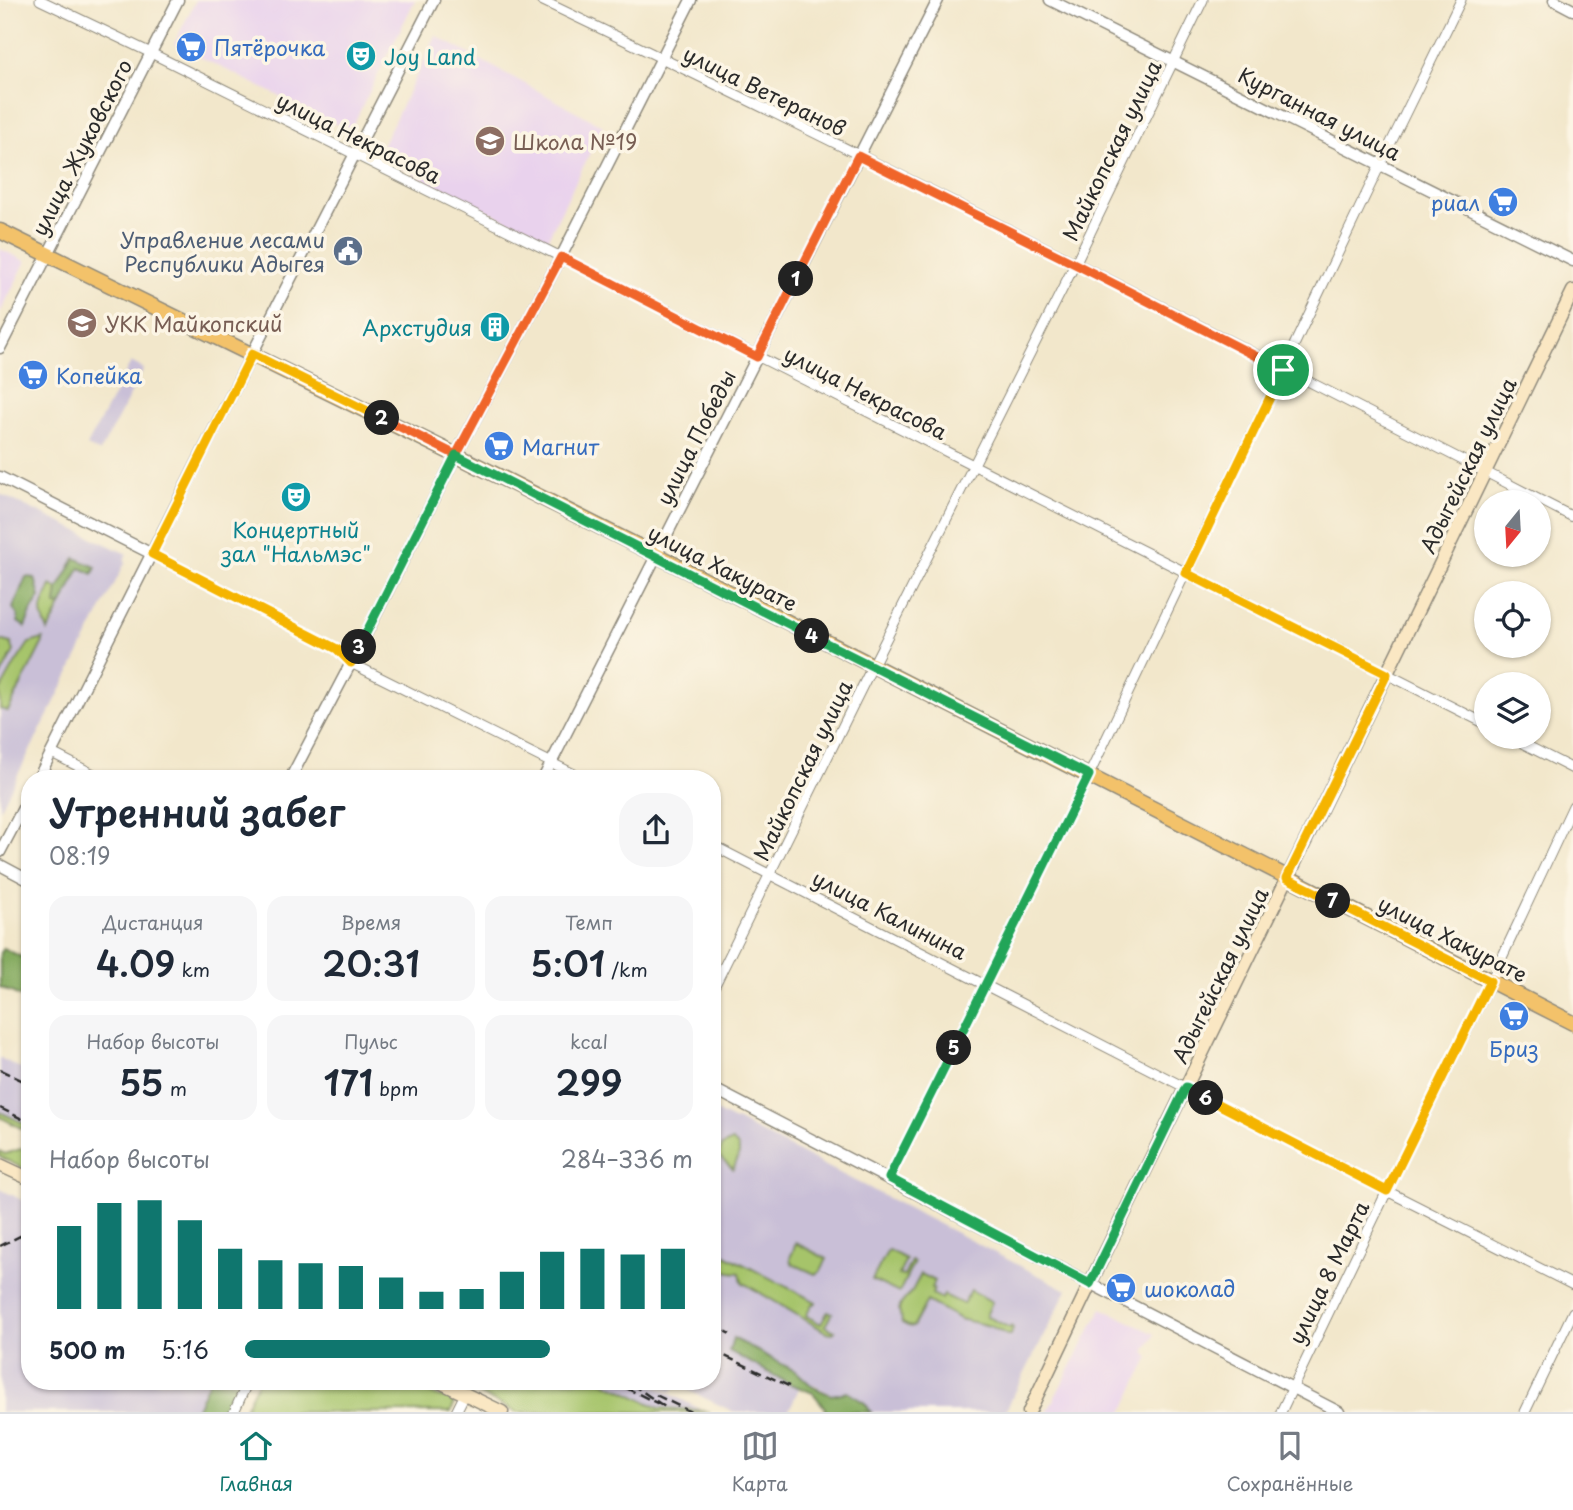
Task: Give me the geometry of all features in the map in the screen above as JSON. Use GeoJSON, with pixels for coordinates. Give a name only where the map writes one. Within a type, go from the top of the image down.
{"type":"FeatureCollection","features":[{"type":"Feature","properties":{"kind":"main road","name":"улица Хакурате"},"geometry":{"type":"LineString","coordinates":[[0,231],[656,555],[1573,1023]]}},
{"type":"Feature","properties":{"kind":"main road","name":"Адыгейская улица"},"geometry":{"type":"LineString","coordinates":[[1029,1412],[1573,291]]}},
{"type":"Feature","properties":{"kind":"main road"},"geometry":{"type":"LineString","coordinates":[[0,1165],[21,1176]]}},
{"type":"Feature","properties":{"kind":"main road"},"geometry":{"type":"LineString","coordinates":[[457,1390],[502,1412]]}},
{"type":"Feature","properties":{"kind":"street","name":"улица Некрасова"},"geometry":{"type":"LineString","coordinates":[[40,0],[561,257],[1474,718]]}},
{"type":"Feature","properties":{"kind":"street","name":"улица Жуковского"},"geometry":{"type":"LineString","coordinates":[[0,348],[178,0]]}},
{"type":"Feature","properties":{"kind":"street"},"geometry":{"type":"LineString","coordinates":[[43,770],[252,354],[435,0]]}},
{"type":"Feature","properties":{"kind":"street","name":"улица Ветеранов"},"geometry":{"type":"LineString","coordinates":[[541,0],[1075,264],[1573,517]]}},
{"type":"Feature","properties":{"kind":"street"},"geometry":{"type":"LineString","coordinates":[[295,770],[691,0]]}},
{"type":"Feature","properties":{"kind":"street","name":"улица Победы"},"geometry":{"type":"LineString","coordinates":[[547,770],[938,0]]}},
{"type":"Feature","properties":{"kind":"street","name":"Курганная улица"},"geometry":{"type":"LineString","coordinates":[[1050,0],[1573,261]]}},
{"type":"Feature","properties":{"kind":"street","name":"Майкопская улица"},"geometry":{"type":"LineString","coordinates":[[721,973],[1075,264],[1203,0]]}},
{"type":"Feature","properties":{"kind":"street"},"geometry":{"type":"LineString","coordinates":[[889,1178],[1089,775],[1461,0]]}},
{"type":"Feature","properties":{"kind":"street"},"geometry":{"type":"LineString","coordinates":[[1553,0],[1573,10]]}},
{"type":"Feature","properties":{"kind":"street"},"geometry":{"type":"LineString","coordinates":[[0,477],[337,649],[351,663],[567,770]]}},
{"type":"Feature","properties":{"kind":"street"},"geometry":{"type":"LineString","coordinates":[[1534,749],[1573,769]]}},
{"type":"Feature","properties":{"kind":"street"},"geometry":{"type":"LineString","coordinates":[[52,753],[85,770]]}},
{"type":"Feature","properties":{"kind":"street","name":"улица 8 Марта"},"geometry":{"type":"LineString","coordinates":[[1281,1412],[1573,806]]}},
{"type":"Feature","properties":{"kind":"street"},"geometry":{"type":"LineString","coordinates":[[0,852],[21,812]]}},
{"type":"Feature","properties":{"kind":"street","name":"улица Калинина"},"geometry":{"type":"LineString","coordinates":[[721,850],[1573,1285]]}},
{"type":"Feature","properties":{"kind":"street"},"geometry":{"type":"LineString","coordinates":[[0,865],[21,876]]}},
{"type":"Feature","properties":{"kind":"street"},"geometry":{"type":"LineString","coordinates":[[721,1093],[1339,1412]]}},
{"type":"Feature","properties":{"kind":"street"},"geometry":{"type":"LineString","coordinates":[[1525,1412],[1573,1312]]}},
{"type":"Feature","properties":{"kind":"street"},"geometry":{"type":"LineString","coordinates":[[234,1412],[244,1390]]}},
{"type":"Feature","properties":{"kind":"street"},"geometry":{"type":"LineString","coordinates":[[456,1412],[465,1394]]}},
{"type":"Feature","properties":{"kind":"shaded area"},"geometry":{"type":"Polygon","coordinates":[[[196,0],[415,0],[350,131],[174,44],[196,0]]]}},
{"type":"Feature","properties":{"kind":"shaded area","name":"Школа №19"},"geometry":{"type":"Polygon","coordinates":[[[436,36],[603,126],[547,240],[377,156],[436,36]]]}},
{"type":"Feature","properties":{"kind":"shaded area"},"geometry":{"type":"Polygon","coordinates":[[[0,249],[26,261],[0,313],[0,249]]]}},
{"type":"Feature","properties":{"kind":"shaded area"},"geometry":{"type":"Polygon","coordinates":[[[131,362],[144,369],[100,452],[87,446],[131,362]]]}},
{"type":"Feature","properties":{"kind":"shaded area"},"geometry":{"type":"Polygon","coordinates":[[[0,494],[127,554],[124,560],[126,561],[0,810],[0,494]]]}},
{"type":"Feature","properties":{"kind":"shaded area"},"geometry":{"type":"Polygon","coordinates":[[[0,1058],[21,1068],[21,1122],[0,1112],[0,1058]]]}},
{"type":"Feature","properties":{"kind":"shaded area"},"geometry":{"type":"Polygon","coordinates":[[[721,1114],[1067,1290],[1005,1412],[868,1412],[803,1380],[788,1412],[734,1412],[688,1390],[721,1390],[721,1114]]]}},
{"type":"Feature","properties":{"kind":"shaded area"},"geometry":{"type":"Polygon","coordinates":[[[0,1189],[21,1200],[21,1390],[236,1390],[226,1412],[0,1412],[0,1189]]]}},
{"type":"Feature","properties":{"kind":"shaded area"},"geometry":{"type":"Polygon","coordinates":[[[1102,1308],[1155,1334],[1145,1352],[1149,1357],[1123,1412],[1047,1412],[1102,1308]]]}},
{"type":"Feature","properties":{"kind":"shaded area"},"geometry":{"type":"Polygon","coordinates":[[[621,1390],[663,1390],[702,1410],[659,1409],[621,1390]]]}},
{"type":"Feature","properties":{"kind":"green space"},"geometry":{"type":"Polygon","coordinates":[[[75,558],[96,567],[93,574],[80,568],[61,606],[56,605],[58,589],[75,558]]]}},
{"type":"Feature","properties":{"kind":"green space"},"geometry":{"type":"Polygon","coordinates":[[[26,577],[35,578],[40,597],[25,627],[18,622],[13,608],[26,577]]]}},
{"type":"Feature","properties":{"kind":"green space"},"geometry":{"type":"Polygon","coordinates":[[[51,585],[58,589],[56,604],[61,606],[48,631],[42,612],[51,585]]]}},
{"type":"Feature","properties":{"kind":"green space"},"geometry":{"type":"Polygon","coordinates":[[[43,639],[8,711],[0,709],[0,691],[15,664],[29,643],[43,639]]]}},
{"type":"Feature","properties":{"kind":"green space"},"geometry":{"type":"Polygon","coordinates":[[[0,640],[11,643],[14,651],[0,677],[0,640]]]}},
{"type":"Feature","properties":{"kind":"green space"},"geometry":{"type":"Polygon","coordinates":[[[3,948],[21,957],[21,997],[0,987],[0,953],[3,948]]]}},
{"type":"Feature","properties":{"kind":"green space"},"geometry":{"type":"Polygon","coordinates":[[[0,1112],[21,1122],[21,1128],[0,1117],[0,1112]]]}},
{"type":"Feature","properties":{"kind":"green space"},"geometry":{"type":"Polygon","coordinates":[[[732,1141],[738,1147],[738,1158],[733,1169],[721,1159],[722,1146],[732,1141]]]}},
{"type":"Feature","properties":{"kind":"green space"},"geometry":{"type":"Polygon","coordinates":[[[21,1149],[21,1168],[0,1157],[0,1151],[5,1154],[21,1149]]]}},
{"type":"Feature","properties":{"kind":"green space"},"geometry":{"type":"Polygon","coordinates":[[[796,1243],[827,1259],[820,1272],[815,1274],[791,1263],[790,1258],[796,1243]]]}},
{"type":"Feature","properties":{"kind":"green space"},"geometry":{"type":"Polygon","coordinates":[[[888,1250],[906,1259],[899,1275],[904,1276],[911,1261],[914,1262],[899,1293],[872,1280],[888,1250]]]}},
{"type":"Feature","properties":{"kind":"green space"},"geometry":{"type":"Polygon","coordinates":[[[721,1253],[816,1302],[806,1316],[821,1324],[828,1311],[832,1313],[825,1326],[835,1331],[826,1332],[742,1282],[740,1273],[721,1269],[721,1253]]]}},
{"type":"Feature","properties":{"kind":"green space"},"geometry":{"type":"Polygon","coordinates":[[[921,1274],[935,1281],[931,1288],[934,1289],[932,1294],[942,1299],[944,1295],[963,1304],[971,1290],[992,1302],[986,1316],[1010,1328],[1011,1326],[1011,1335],[990,1326],[960,1319],[927,1301],[913,1327],[902,1323],[899,1310],[901,1304],[921,1274]]]}},
{"type":"Feature","properties":{"kind":"green space"},"geometry":{"type":"Polygon","coordinates":[[[733,1338],[797,1372],[813,1387],[831,1395],[847,1392],[865,1403],[871,1412],[825,1412],[825,1408],[813,1393],[790,1384],[729,1351],[733,1338]]]}},
{"type":"Feature","properties":{"kind":"green space"},"geometry":{"type":"Polygon","coordinates":[[[205,1390],[236,1390],[226,1412],[195,1412],[205,1390]]]}},
{"type":"Feature","properties":{"kind":"green space"},"geometry":{"type":"Polygon","coordinates":[[[254,1390],[424,1390],[441,1398],[444,1393],[452,1398],[454,1404],[451,1412],[243,1412],[254,1390]]]}},
{"type":"Feature","properties":{"kind":"green space"},"geometry":{"type":"Polygon","coordinates":[[[471,1390],[622,1390],[659,1408],[710,1412],[516,1412],[471,1390]]]}},
{"type":"Feature","properties":{"kind":"railway"},"geometry":{"type":"LineString","coordinates":[[0,1070],[21,1080]]}},
{"type":"Feature","properties":{"kind":"railway"},"geometry":{"type":"LineString","coordinates":[[0,1108],[21,1118]]}},
{"type":"Feature","properties":{"kind":"railway"},"geometry":{"type":"LineString","coordinates":[[0,1246],[21,1236]]}},
{"type":"Feature","properties":{"kind":"railway"},"geometry":{"type":"LineString","coordinates":[[721,1330],[730,1334]]}},
{"type":"Feature","properties":{"kind":"railway"},"geometry":{"type":"LineString","coordinates":[[721,1354],[791,1387]]}},
{"type":"Feature","properties":{"kind":"railway"},"geometry":{"type":"LineString","coordinates":[[630,1390],[665,1407],[640,1390]]}},
{"type":"Feature","properties":{"kind":"railway"},"geometry":{"type":"LineString","coordinates":[[656,1395],[691,1412]]}},
{"type":"Feature","properties":{"kind":"place","name":"Пятёрочка"},"geometry":{"type":"Point","coordinates":[191,47]}},
{"type":"Feature","properties":{"kind":"place","name":"Joy Land"},"geometry":{"type":"Point","coordinates":[361,56]}},
{"type":"Feature","properties":{"kind":"place","name":"Школа №19"},"geometry":{"type":"Point","coordinates":[490,141]}},
{"type":"Feature","properties":{"kind":"place","name":"риал"},"geometry":{"type":"Point","coordinates":[1503,202]}},
{"type":"Feature","properties":{"kind":"place","name":"Управление лесами Республики Адыгея"},"geometry":{"type":"Point","coordinates":[348,251]}},
{"type":"Feature","properties":{"kind":"place","name":"УКК Майкопский"},"geometry":{"type":"Point","coordinates":[82,323]}},
{"type":"Feature","properties":{"kind":"place","name":"Архстудия"},"geometry":{"type":"Point","coordinates":[495,327]}},
{"type":"Feature","properties":{"kind":"place","name":"Копейка"},"geometry":{"type":"Point","coordinates":[33,375]}},
{"type":"Feature","properties":{"kind":"place","name":"Магнит"},"geometry":{"type":"Point","coordinates":[499,446]}},
{"type":"Feature","properties":{"kind":"place","name":"Концертный зал \"Нальмэс\""},"geometry":{"type":"Point","coordinates":[296,497]}},
{"type":"Feature","properties":{"kind":"place","name":"Бриз"},"geometry":{"type":"Point","coordinates":[1514,1016]}},
{"type":"Feature","properties":{"kind":"place","name":"шоколад"},"geometry":{"type":"Point","coordinates":[1121,1288]}},
{"type":"Feature","properties":{"kind":"route"},"geometry":{"type":"LineString","coordinates":[[1283,370],[858,156],[757,357],[561,257],[456,455],[252,354],[152,554],[337,649],[351,663],[456,455],[1089,775],[889,1178],[1090,1284],[1186,1087],[1387,1191],[1490,981],[1287,878],[1387,674],[1186,573],[1283,370]]}}]}
